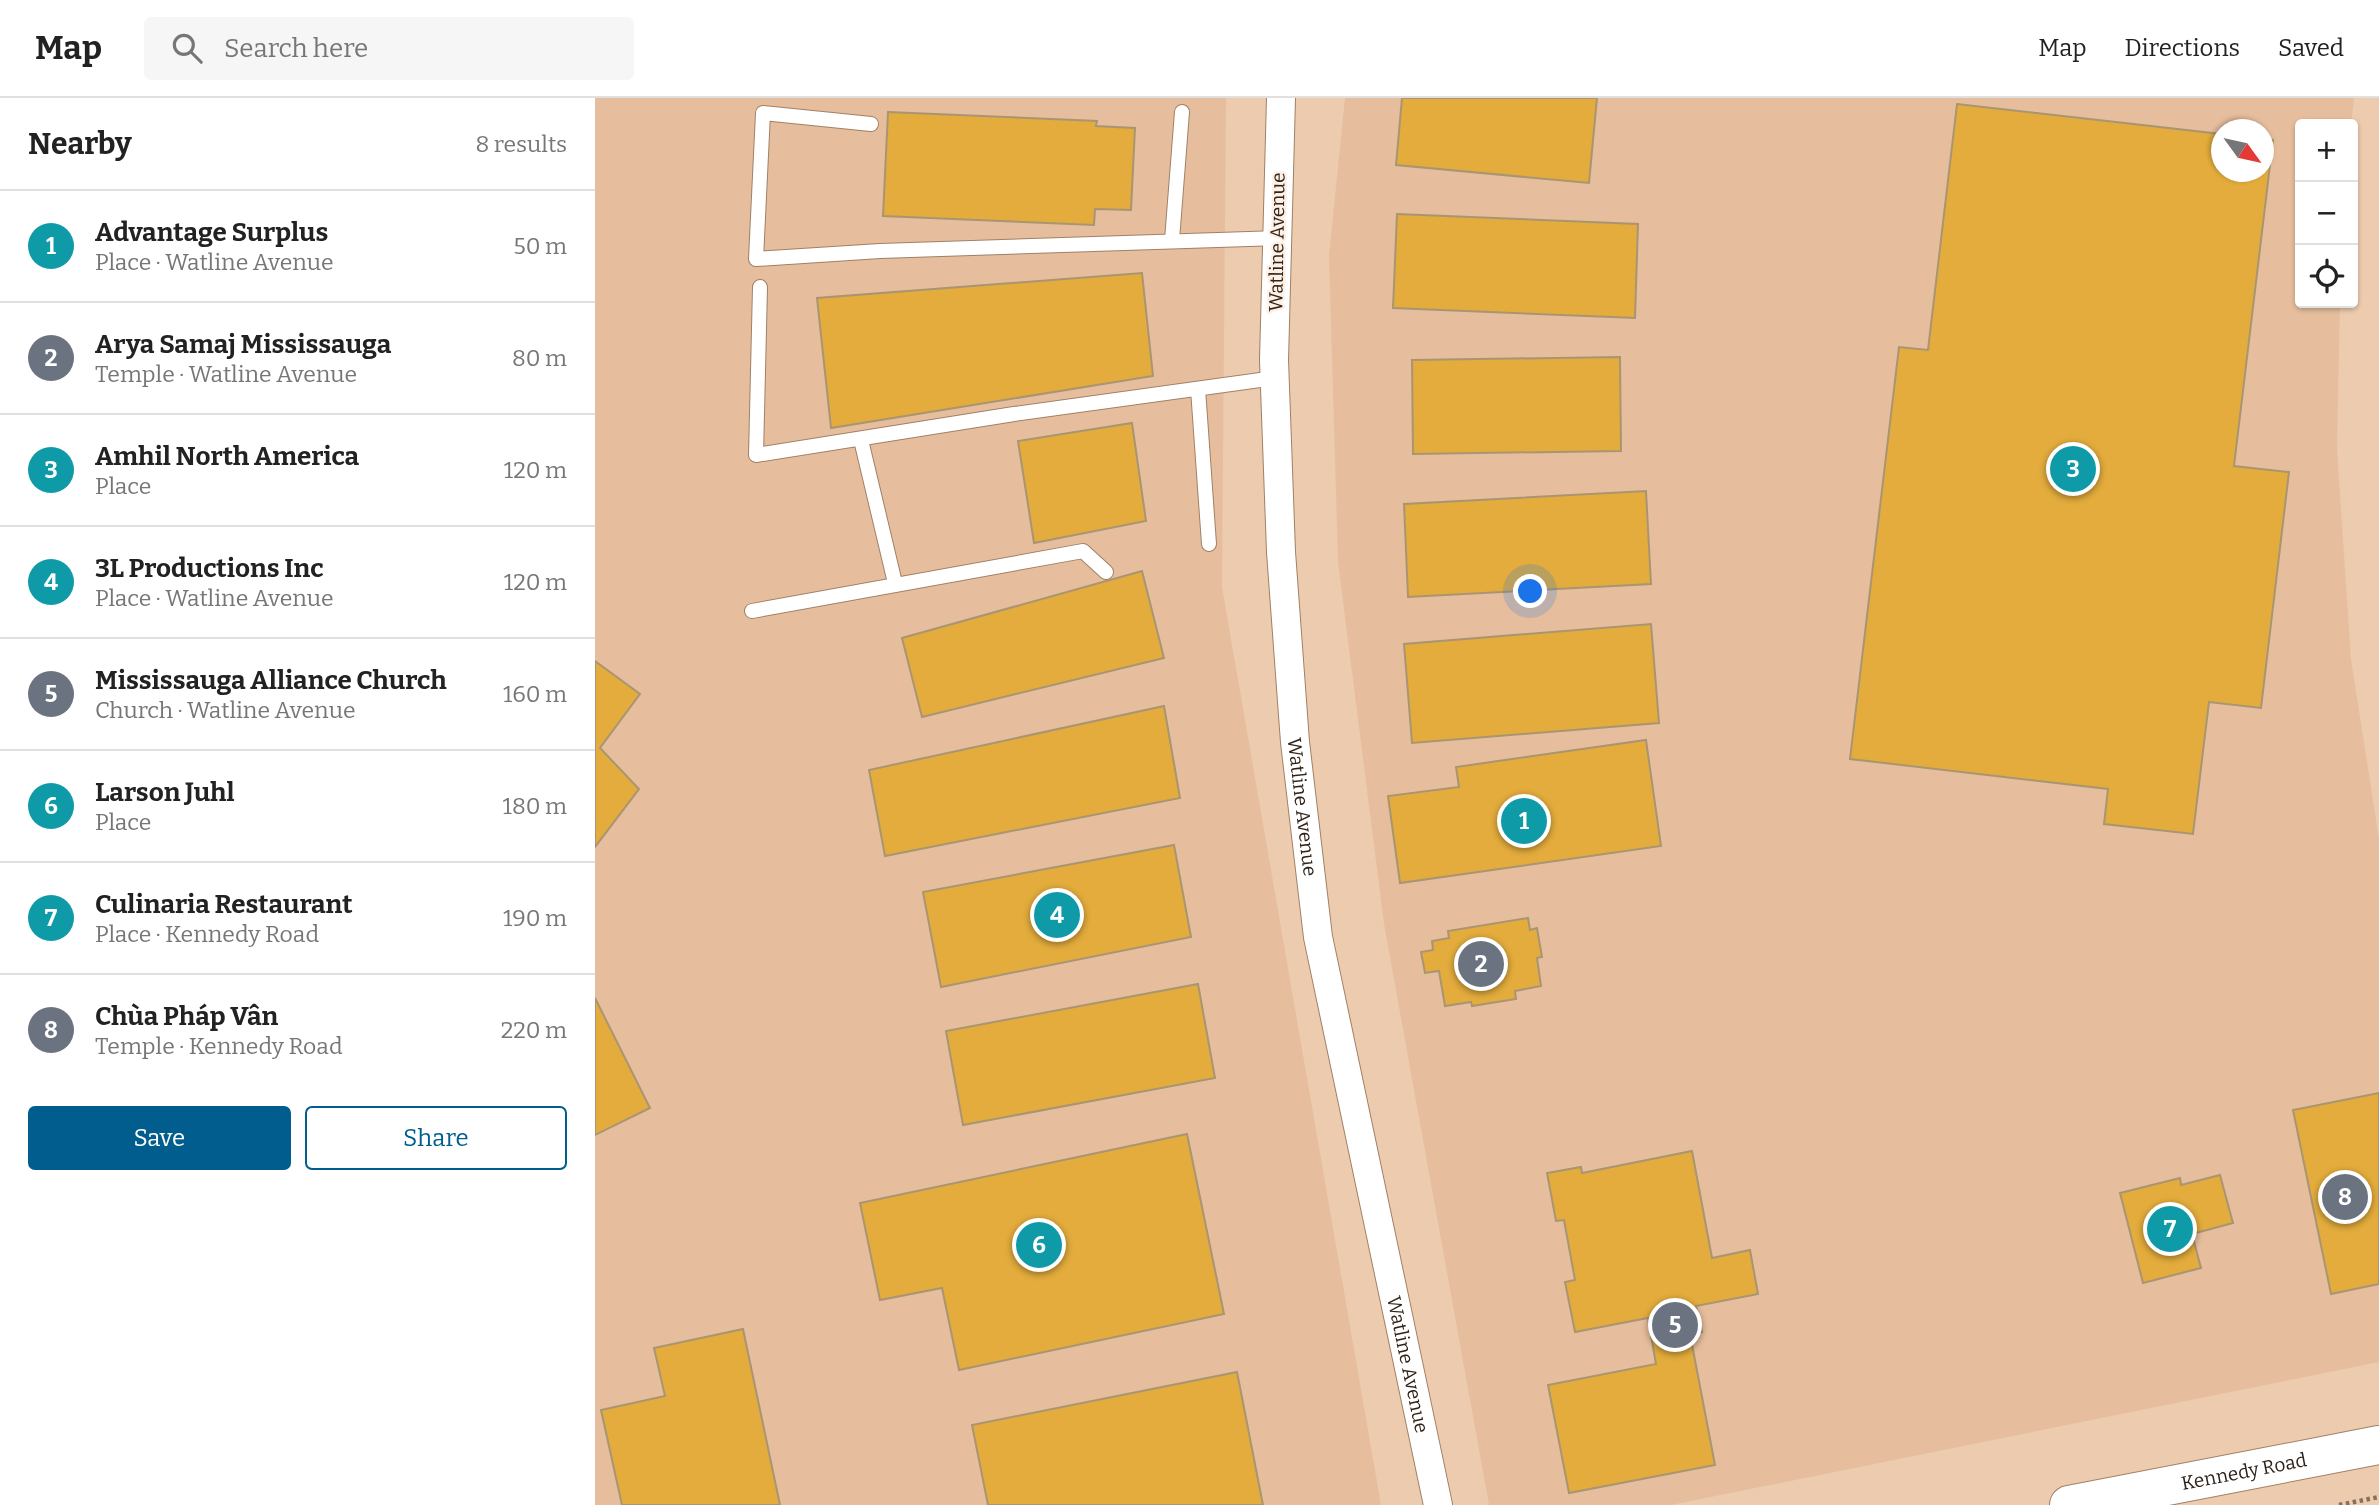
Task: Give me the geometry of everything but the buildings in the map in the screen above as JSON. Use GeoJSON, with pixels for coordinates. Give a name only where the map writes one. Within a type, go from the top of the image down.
{"type":"FeatureCollection","features":[{"type":"Feature","properties":{"kind":"main road","name":"Kennedy Road"},"geometry":{"type":"LineString","coordinates":[[2069,1505],[2379,1445]]}},
{"type":"Feature","properties":{"kind":"street","name":"Watline Avenue"},"geometry":{"type":"LineString","coordinates":[[1281,98],[1275,378],[1281,552],[1295,743],[1318,937],[1438,1505]]}},
{"type":"Feature","properties":{"kind":"lane"},"geometry":{"type":"LineString","coordinates":[[1172,240],[1182,112]]}},
{"type":"Feature","properties":{"kind":"lane"},"geometry":{"type":"LineString","coordinates":[[871,124],[763,113],[756,259],[880,251],[1276,238]]}},
{"type":"Feature","properties":{"kind":"lane"},"geometry":{"type":"LineString","coordinates":[[759,287],[756,455],[1014,414],[1275,378]]}},
{"type":"Feature","properties":{"kind":"lane"},"geometry":{"type":"LineString","coordinates":[[1198,389],[1209,544]]}},
{"type":"Feature","properties":{"kind":"lane"},"geometry":{"type":"LineString","coordinates":[[862,440],[895,583]]}},
{"type":"Feature","properties":{"kind":"lane"},"geometry":{"type":"LineString","coordinates":[[752,611],[1083,551],[1106,572]]}},
{"type":"Feature","properties":{"kind":"path"},"geometry":{"type":"LineString","coordinates":[[2339,1505],[2379,1497]]}},
{"type":"Feature","properties":{"kind":"shaded area"},"geometry":{"type":"Polygon","coordinates":[[[595,98],[1226,98],[1222,587],[1381,1505],[595,1505],[595,98]]]}},
{"type":"Feature","properties":{"kind":"shaded area"},"geometry":{"type":"Polygon","coordinates":[[[1345,98],[2354,98],[2352,119],[2295,119],[2295,308],[2340,308],[2337,448],[2351,659],[2379,839],[2379,1362],[1671,1505],[1489,1505],[1384,924],[1338,562],[1329,256],[1345,98]]]}},
{"type":"Feature","properties":{"kind":"place","name":"Amhil North America"},"geometry":{"type":"Point","coordinates":[2073,469]}},
{"type":"Feature","properties":{"kind":"place","name":"Advantage Surplus"},"geometry":{"type":"Point","coordinates":[1524,821]}},
{"type":"Feature","properties":{"kind":"place","name":"3L Productions Inc"},"geometry":{"type":"Point","coordinates":[1057,915]}},
{"type":"Feature","properties":{"kind":"place","name":"Arya Samaj Mississauga"},"geometry":{"type":"Point","coordinates":[1481,964]}},
{"type":"Feature","properties":{"kind":"place","name":"Chùa Pháp Vân"},"geometry":{"type":"Point","coordinates":[2345,1197]}},
{"type":"Feature","properties":{"kind":"place","name":"Culinaria Restaurant"},"geometry":{"type":"Point","coordinates":[2170,1229]}},
{"type":"Feature","properties":{"kind":"place","name":"Larson Juhl"},"geometry":{"type":"Point","coordinates":[1039,1245]}},
{"type":"Feature","properties":{"kind":"place","name":"Mississauga Alliance Church"},"geometry":{"type":"Point","coordinates":[1675,1325]}}]}
